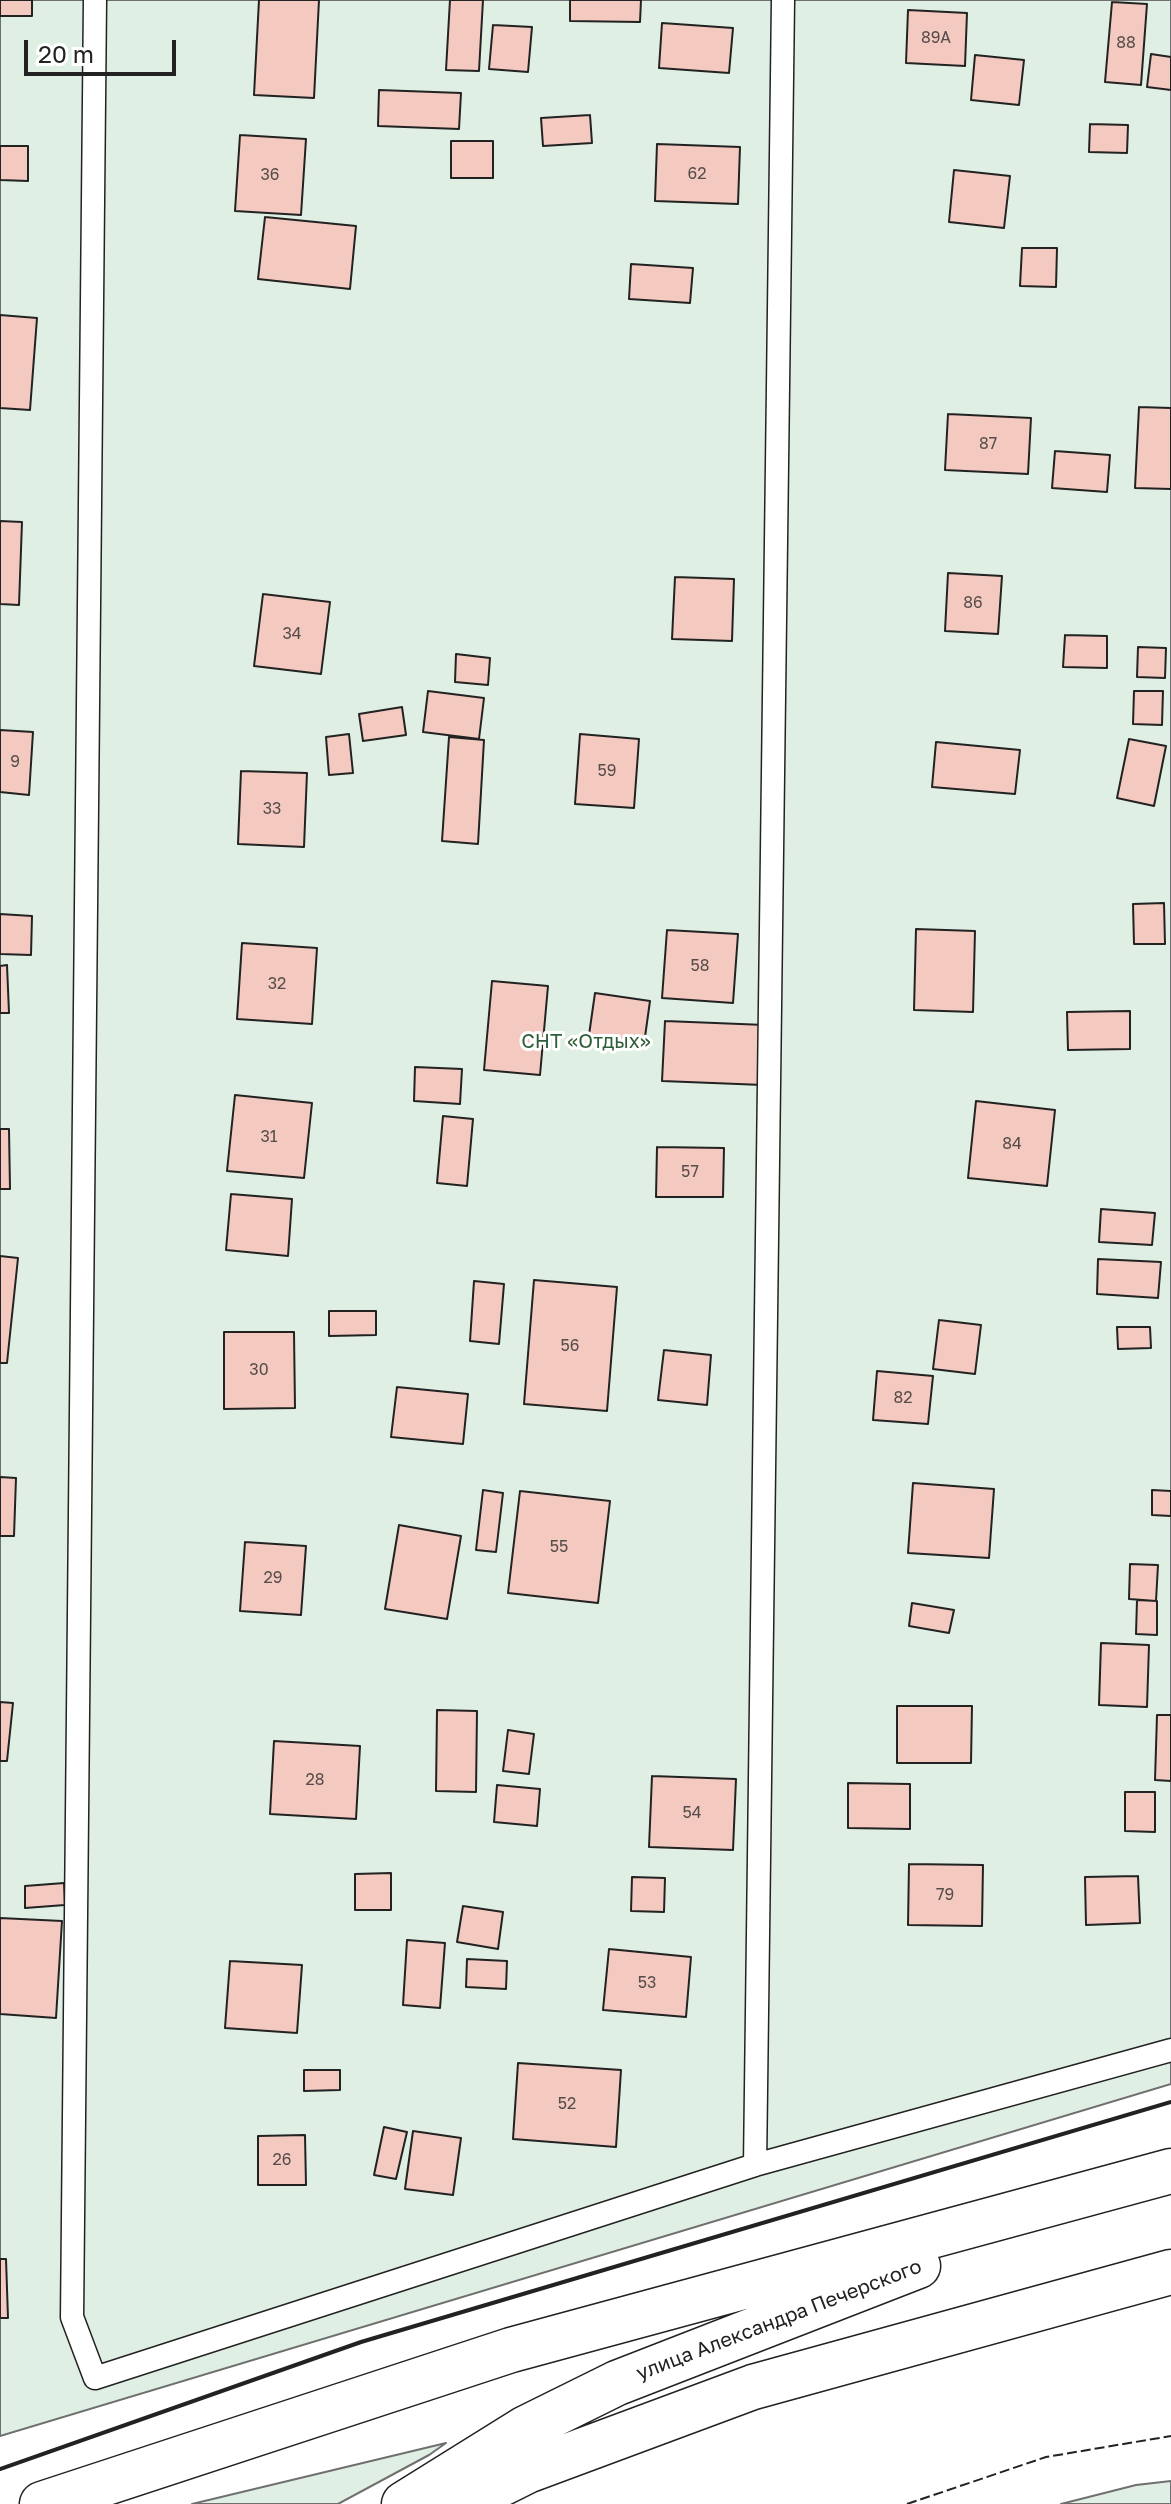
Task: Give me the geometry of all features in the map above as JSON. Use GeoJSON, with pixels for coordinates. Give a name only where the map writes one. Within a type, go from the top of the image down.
{"type":"FeatureCollection","features":[{"type":"Feature","properties":{"kind":"main road"},"geometry":{"type":"LineString","coordinates":[[42,2504],[511,2350],[1171,2172]]}},
{"type":"Feature","properties":{"kind":"main road","name":"улица Александра Печерского"},"geometry":{"type":"LineString","coordinates":[[404,2504],[526,2428],[617,2383],[851,2291],[1171,2172]]}},
{"type":"Feature","properties":{"kind":"main road"},"geometry":{"type":"LineString","coordinates":[[461,2504],[527,2471],[753,2387],[1171,2272]]}},
{"type":"Feature","properties":{"kind":"lane"},"geometry":{"type":"LineString","coordinates":[[95,0],[72,2317],[95,2378],[755,2165],[1171,2050]]}},
{"type":"Feature","properties":{"kind":"lane"},"geometry":{"type":"LineString","coordinates":[[755,2165],[783,0]]}},
{"type":"Feature","properties":{"kind":"green space","name":"СНТ «Отдых»"},"geometry":{"type":"Polygon","coordinates":[[[0,0],[1171,0],[1171,2084],[0,2436],[0,0]]]}},
{"type":"Feature","properties":{"kind":"green space"},"geometry":{"type":"Polygon","coordinates":[[[446,2443],[338,2504],[192,2504],[446,2443]]]}},
{"type":"Feature","properties":{"kind":"green space"},"geometry":{"type":"Polygon","coordinates":[[[1171,2481],[1171,2504],[1061,2504],[1136,2485],[1171,2481]]]}},
{"type":"Feature","properties":{"kind":"building"},"geometry":{"type":"Polygon","coordinates":[[[0,0],[32,0],[32,16],[0,16],[0,0]]]}},
{"type":"Feature","properties":{"kind":"building"},"geometry":{"type":"Polygon","coordinates":[[[259,0],[319,0],[314,98],[254,95],[259,0]]]}},
{"type":"Feature","properties":{"kind":"building"},"geometry":{"type":"Polygon","coordinates":[[[450,0],[483,0],[479,71],[446,70],[450,0]]]}},
{"type":"Feature","properties":{"kind":"building"},"geometry":{"type":"Polygon","coordinates":[[[570,0],[641,0],[640,22],[570,21],[570,0]]]}},
{"type":"Feature","properties":{"kind":"building"},"geometry":{"type":"Polygon","coordinates":[[[1112,2],[1147,4],[1141,85],[1105,82],[1112,2]]]}},
{"type":"Feature","properties":{"kind":"building"},"geometry":{"type":"Polygon","coordinates":[[[908,10],[967,13],[965,66],[906,63],[908,10]]]}},
{"type":"Feature","properties":{"kind":"building"},"geometry":{"type":"Polygon","coordinates":[[[662,23],[733,28],[729,73],[659,68],[662,23]]]}},
{"type":"Feature","properties":{"kind":"building"},"geometry":{"type":"Polygon","coordinates":[[[493,25],[532,27],[528,72],[489,69],[493,25]]]}},
{"type":"Feature","properties":{"kind":"building"},"geometry":{"type":"Polygon","coordinates":[[[1151,54],[1171,57],[1171,90],[1147,87],[1151,54]]]}},
{"type":"Feature","properties":{"kind":"building"},"geometry":{"type":"Polygon","coordinates":[[[975,55],[1024,60],[1019,105],[971,100],[975,55]]]}},
{"type":"Feature","properties":{"kind":"building"},"geometry":{"type":"Polygon","coordinates":[[[379,90],[461,93],[459,129],[378,126],[379,90]]]}},
{"type":"Feature","properties":{"kind":"building"},"geometry":{"type":"Polygon","coordinates":[[[590,115],[592,143],[543,146],[541,118],[590,115]]]}},
{"type":"Feature","properties":{"kind":"building"},"geometry":{"type":"Polygon","coordinates":[[[1090,124],[1128,125],[1127,153],[1089,152],[1090,124]]]}},
{"type":"Feature","properties":{"kind":"building"},"geometry":{"type":"Polygon","coordinates":[[[240,135],[306,139],[301,215],[235,211],[240,135]]]}},
{"type":"Feature","properties":{"kind":"building"},"geometry":{"type":"Polygon","coordinates":[[[451,141],[493,141],[493,178],[451,178],[451,141]]]}},
{"type":"Feature","properties":{"kind":"building"},"geometry":{"type":"Polygon","coordinates":[[[657,144],[740,147],[738,204],[655,201],[657,144]]]}},
{"type":"Feature","properties":{"kind":"building"},"geometry":{"type":"Polygon","coordinates":[[[0,146],[28,146],[28,181],[0,180],[0,146]]]}},
{"type":"Feature","properties":{"kind":"building"},"geometry":{"type":"Polygon","coordinates":[[[954,170],[1010,176],[1004,228],[949,222],[954,170]]]}},
{"type":"Feature","properties":{"kind":"building"},"geometry":{"type":"Polygon","coordinates":[[[265,217],[356,226],[350,289],[258,279],[265,217]]]}},
{"type":"Feature","properties":{"kind":"building"},"geometry":{"type":"Polygon","coordinates":[[[1022,248],[1057,248],[1056,287],[1020,286],[1022,248]]]}},
{"type":"Feature","properties":{"kind":"building"},"geometry":{"type":"Polygon","coordinates":[[[631,264],[693,268],[690,303],[629,299],[631,264]]]}},
{"type":"Feature","properties":{"kind":"building"},"geometry":{"type":"Polygon","coordinates":[[[0,315],[37,318],[30,410],[0,408],[0,315]]]}},
{"type":"Feature","properties":{"kind":"building"},"geometry":{"type":"Polygon","coordinates":[[[1139,407],[1171,408],[1171,489],[1135,488],[1139,407]]]}},
{"type":"Feature","properties":{"kind":"building"},"geometry":{"type":"Polygon","coordinates":[[[948,414],[1031,418],[1028,474],[945,470],[948,414]]]}},
{"type":"Feature","properties":{"kind":"building"},"geometry":{"type":"Polygon","coordinates":[[[1055,451],[1110,455],[1107,492],[1052,488],[1055,451]]]}},
{"type":"Feature","properties":{"kind":"building"},"geometry":{"type":"Polygon","coordinates":[[[0,521],[22,522],[19,605],[0,604],[0,521]]]}},
{"type":"Feature","properties":{"kind":"building"},"geometry":{"type":"Polygon","coordinates":[[[948,573],[1002,576],[998,634],[945,631],[948,573]]]}},
{"type":"Feature","properties":{"kind":"building"},"geometry":{"type":"Polygon","coordinates":[[[675,577],[734,579],[732,641],[672,639],[675,577]]]}},
{"type":"Feature","properties":{"kind":"building"},"geometry":{"type":"Polygon","coordinates":[[[263,594],[330,602],[321,674],[254,666],[263,594]]]}},
{"type":"Feature","properties":{"kind":"building"},"geometry":{"type":"Polygon","coordinates":[[[1065,635],[1107,636],[1107,668],[1063,667],[1065,635]]]}},
{"type":"Feature","properties":{"kind":"building"},"geometry":{"type":"Polygon","coordinates":[[[1138,647],[1166,648],[1165,678],[1137,677],[1138,647]]]}},
{"type":"Feature","properties":{"kind":"building"},"geometry":{"type":"Polygon","coordinates":[[[456,654],[490,658],[488,685],[455,682],[456,654]]]}},
{"type":"Feature","properties":{"kind":"building"},"geometry":{"type":"Polygon","coordinates":[[[428,691],[484,698],[479,739],[423,732],[428,691]]]}},
{"type":"Feature","properties":{"kind":"building"},"geometry":{"type":"Polygon","coordinates":[[[1134,691],[1163,691],[1162,725],[1133,724],[1134,691]]]}},
{"type":"Feature","properties":{"kind":"building"},"geometry":{"type":"Polygon","coordinates":[[[402,707],[406,735],[363,741],[359,714],[402,707]]]}},
{"type":"Feature","properties":{"kind":"building"},"geometry":{"type":"Polygon","coordinates":[[[0,730],[33,732],[29,795],[0,792],[0,730]]]}},
{"type":"Feature","properties":{"kind":"building"},"geometry":{"type":"Polygon","coordinates":[[[349,734],[353,773],[329,775],[326,737],[349,734]]]}},
{"type":"Feature","properties":{"kind":"building"},"geometry":{"type":"Polygon","coordinates":[[[580,734],[639,739],[634,808],[575,804],[580,734]]]}},
{"type":"Feature","properties":{"kind":"building"},"geometry":{"type":"Polygon","coordinates":[[[449,737],[484,740],[478,844],[442,841],[449,737]]]}},
{"type":"Feature","properties":{"kind":"building"},"geometry":{"type":"Polygon","coordinates":[[[1129,739],[1166,746],[1154,806],[1117,798],[1129,739]]]}},
{"type":"Feature","properties":{"kind":"building"},"geometry":{"type":"Polygon","coordinates":[[[936,742],[1020,750],[1015,794],[932,787],[936,742]]]}},
{"type":"Feature","properties":{"kind":"building"},"geometry":{"type":"Polygon","coordinates":[[[241,771],[307,773],[304,847],[238,844],[241,771]]]}},
{"type":"Feature","properties":{"kind":"building"},"geometry":{"type":"Polygon","coordinates":[[[1164,903],[1165,944],[1134,944],[1133,904],[1164,903]]]}},
{"type":"Feature","properties":{"kind":"building"},"geometry":{"type":"Polygon","coordinates":[[[0,914],[32,916],[31,955],[0,954],[0,914]]]}},
{"type":"Feature","properties":{"kind":"building"},"geometry":{"type":"Polygon","coordinates":[[[916,929],[975,931],[973,1012],[914,1010],[916,929]]]}},
{"type":"Feature","properties":{"kind":"building"},"geometry":{"type":"Polygon","coordinates":[[[667,930],[738,934],[733,1003],[662,998],[667,930]]]}},
{"type":"Feature","properties":{"kind":"building"},"geometry":{"type":"Polygon","coordinates":[[[242,943],[317,948],[312,1024],[237,1019],[242,943]]]}},
{"type":"Feature","properties":{"kind":"building"},"geometry":{"type":"Polygon","coordinates":[[[7,965],[9,1013],[0,1013],[0,966],[7,965]]]}},
{"type":"Feature","properties":{"kind":"building"},"geometry":{"type":"Polygon","coordinates":[[[492,981],[548,986],[540,1075],[484,1070],[492,981]]]}},
{"type":"Feature","properties":{"kind":"building"},"geometry":{"type":"Polygon","coordinates":[[[595,993],[650,1001],[644,1044],[589,1035],[595,993]]]}},
{"type":"Feature","properties":{"kind":"building"},"geometry":{"type":"Polygon","coordinates":[[[1130,1011],[1130,1049],[1068,1050],[1067,1012],[1130,1011]]]}},
{"type":"Feature","properties":{"kind":"building"},"geometry":{"type":"Polygon","coordinates":[[[665,1021],[765,1025],[763,1085],[662,1081],[665,1021]]]}},
{"type":"Feature","properties":{"kind":"building"},"geometry":{"type":"Polygon","coordinates":[[[415,1067],[462,1069],[460,1104],[414,1101],[415,1067]]]}},
{"type":"Feature","properties":{"kind":"building"},"geometry":{"type":"Polygon","coordinates":[[[235,1095],[312,1103],[304,1178],[227,1171],[235,1095]]]}},
{"type":"Feature","properties":{"kind":"building"},"geometry":{"type":"Polygon","coordinates":[[[976,1101],[1055,1110],[1047,1186],[968,1178],[976,1101]]]}},
{"type":"Feature","properties":{"kind":"building"},"geometry":{"type":"Polygon","coordinates":[[[443,1116],[473,1119],[467,1186],[437,1183],[443,1116]]]}},
{"type":"Feature","properties":{"kind":"building"},"geometry":{"type":"Polygon","coordinates":[[[0,1129],[9,1129],[10,1189],[0,1189],[0,1129]]]}},
{"type":"Feature","properties":{"kind":"building"},"geometry":{"type":"Polygon","coordinates":[[[657,1147],[724,1148],[723,1197],[656,1197],[657,1147]]]}},
{"type":"Feature","properties":{"kind":"building"},"geometry":{"type":"Polygon","coordinates":[[[231,1194],[292,1199],[288,1256],[226,1250],[231,1194]]]}},
{"type":"Feature","properties":{"kind":"building"},"geometry":{"type":"Polygon","coordinates":[[[1101,1209],[1155,1213],[1152,1245],[1099,1242],[1101,1209]]]}},
{"type":"Feature","properties":{"kind":"building"},"geometry":{"type":"Polygon","coordinates":[[[0,1256],[18,1258],[7,1363],[0,1363],[0,1256]]]}},
{"type":"Feature","properties":{"kind":"building"},"geometry":{"type":"Polygon","coordinates":[[[1098,1259],[1161,1262],[1158,1298],[1097,1294],[1098,1259]]]}},
{"type":"Feature","properties":{"kind":"building"},"geometry":{"type":"Polygon","coordinates":[[[534,1280],[617,1287],[607,1411],[524,1404],[534,1280]]]}},
{"type":"Feature","properties":{"kind":"building"},"geometry":{"type":"Polygon","coordinates":[[[474,1281],[504,1284],[499,1344],[470,1341],[474,1281]]]}},
{"type":"Feature","properties":{"kind":"building"},"geometry":{"type":"Polygon","coordinates":[[[329,1311],[376,1311],[376,1335],[329,1336],[329,1311]]]}},
{"type":"Feature","properties":{"kind":"building"},"geometry":{"type":"Polygon","coordinates":[[[939,1320],[981,1325],[975,1374],[933,1369],[939,1320]]]}},
{"type":"Feature","properties":{"kind":"building"},"geometry":{"type":"Polygon","coordinates":[[[1117,1327],[1150,1327],[1151,1348],[1118,1349],[1117,1327]]]}},
{"type":"Feature","properties":{"kind":"building"},"geometry":{"type":"Polygon","coordinates":[[[224,1332],[294,1332],[295,1408],[224,1409],[224,1332]]]}},
{"type":"Feature","properties":{"kind":"building"},"geometry":{"type":"Polygon","coordinates":[[[664,1350],[711,1355],[707,1405],[658,1400],[664,1350]]]}},
{"type":"Feature","properties":{"kind":"building"},"geometry":{"type":"Polygon","coordinates":[[[877,1371],[933,1376],[928,1424],[873,1420],[877,1371]]]}},
{"type":"Feature","properties":{"kind":"building"},"geometry":{"type":"Polygon","coordinates":[[[397,1387],[468,1394],[463,1444],[391,1437],[397,1387]]]}},
{"type":"Feature","properties":{"kind":"building"},"geometry":{"type":"Polygon","coordinates":[[[0,1477],[16,1478],[14,1536],[0,1536],[0,1477]]]}},
{"type":"Feature","properties":{"kind":"building"},"geometry":{"type":"Polygon","coordinates":[[[913,1483],[994,1489],[989,1558],[908,1553],[913,1483]]]}},
{"type":"Feature","properties":{"kind":"building"},"geometry":{"type":"Polygon","coordinates":[[[483,1490],[503,1493],[496,1552],[476,1550],[483,1490]]]}},
{"type":"Feature","properties":{"kind":"building"},"geometry":{"type":"Polygon","coordinates":[[[1152,1490],[1171,1491],[1171,1516],[1152,1515],[1152,1490]]]}},
{"type":"Feature","properties":{"kind":"building"},"geometry":{"type":"Polygon","coordinates":[[[520,1491],[610,1501],[598,1603],[508,1593],[520,1491]]]}},
{"type":"Feature","properties":{"kind":"building"},"geometry":{"type":"Polygon","coordinates":[[[399,1525],[461,1536],[447,1619],[385,1609],[399,1525]]]}},
{"type":"Feature","properties":{"kind":"building"},"geometry":{"type":"Polygon","coordinates":[[[245,1542],[306,1546],[301,1615],[240,1611],[245,1542]]]}},
{"type":"Feature","properties":{"kind":"building"},"geometry":{"type":"Polygon","coordinates":[[[1130,1564],[1158,1565],[1156,1601],[1129,1599],[1130,1564]]]}},
{"type":"Feature","properties":{"kind":"building"},"geometry":{"type":"Polygon","coordinates":[[[1137,1600],[1157,1601],[1157,1635],[1136,1634],[1137,1600]]]}},
{"type":"Feature","properties":{"kind":"building"},"geometry":{"type":"Polygon","coordinates":[[[912,1603],[954,1610],[949,1633],[909,1626],[912,1603]]]}},
{"type":"Feature","properties":{"kind":"building"},"geometry":{"type":"Polygon","coordinates":[[[1101,1643],[1149,1645],[1147,1707],[1099,1705],[1101,1643]]]}},
{"type":"Feature","properties":{"kind":"building"},"geometry":{"type":"Polygon","coordinates":[[[0,1702],[13,1703],[7,1761],[0,1761],[0,1702]]]}},
{"type":"Feature","properties":{"kind":"building"},"geometry":{"type":"Polygon","coordinates":[[[897,1706],[972,1706],[971,1763],[897,1763],[897,1706]]]}},
{"type":"Feature","properties":{"kind":"building"},"geometry":{"type":"Polygon","coordinates":[[[437,1710],[477,1711],[476,1792],[436,1791],[437,1710]]]}},
{"type":"Feature","properties":{"kind":"building"},"geometry":{"type":"Polygon","coordinates":[[[1157,1715],[1171,1715],[1171,1781],[1155,1780],[1157,1715]]]}},
{"type":"Feature","properties":{"kind":"building"},"geometry":{"type":"Polygon","coordinates":[[[508,1730],[534,1734],[529,1774],[503,1771],[508,1730]]]}},
{"type":"Feature","properties":{"kind":"building"},"geometry":{"type":"Polygon","coordinates":[[[274,1741],[360,1746],[356,1819],[270,1814],[274,1741]]]}},
{"type":"Feature","properties":{"kind":"building"},"geometry":{"type":"Polygon","coordinates":[[[652,1776],[736,1779],[733,1850],[649,1847],[652,1776]]]}},
{"type":"Feature","properties":{"kind":"building"},"geometry":{"type":"Polygon","coordinates":[[[848,1783],[910,1784],[910,1829],[848,1828],[848,1783]]]}},
{"type":"Feature","properties":{"kind":"building"},"geometry":{"type":"Polygon","coordinates":[[[497,1785],[540,1789],[537,1826],[494,1822],[497,1785]]]}},
{"type":"Feature","properties":{"kind":"building"},"geometry":{"type":"Polygon","coordinates":[[[1125,1792],[1155,1792],[1155,1832],[1125,1831],[1125,1792]]]}},
{"type":"Feature","properties":{"kind":"building"},"geometry":{"type":"Polygon","coordinates":[[[909,1864],[983,1865],[982,1926],[908,1925],[909,1864]]]}},
{"type":"Feature","properties":{"kind":"building"},"geometry":{"type":"Polygon","coordinates":[[[391,1873],[391,1910],[355,1910],[355,1874],[391,1873]]]}},
{"type":"Feature","properties":{"kind":"building"},"geometry":{"type":"Polygon","coordinates":[[[1138,1876],[1140,1923],[1086,1925],[1085,1877],[1138,1876]]]}},
{"type":"Feature","properties":{"kind":"building"},"geometry":{"type":"Polygon","coordinates":[[[632,1877],[665,1878],[664,1912],[631,1911],[632,1877]]]}},
{"type":"Feature","properties":{"kind":"building"},"geometry":{"type":"Polygon","coordinates":[[[64,1883],[65,1905],[25,1908],[25,1886],[64,1883]]]}},
{"type":"Feature","properties":{"kind":"building"},"geometry":{"type":"Polygon","coordinates":[[[463,1906],[503,1912],[498,1949],[457,1942],[463,1906]]]}},
{"type":"Feature","properties":{"kind":"building"},"geometry":{"type":"Polygon","coordinates":[[[0,1918],[62,1921],[56,2018],[0,2014],[0,1918]]]}},
{"type":"Feature","properties":{"kind":"building"},"geometry":{"type":"Polygon","coordinates":[[[407,1940],[445,1943],[440,2008],[403,2005],[407,1940]]]}},
{"type":"Feature","properties":{"kind":"building"},"geometry":{"type":"Polygon","coordinates":[[[609,1949],[691,1957],[686,2017],[603,2010],[609,1949]]]}},
{"type":"Feature","properties":{"kind":"building"},"geometry":{"type":"Polygon","coordinates":[[[467,1959],[507,1961],[506,1989],[466,1987],[467,1959]]]}},
{"type":"Feature","properties":{"kind":"building"},"geometry":{"type":"Polygon","coordinates":[[[230,1961],[302,1965],[297,2033],[225,2028],[230,1961]]]}},
{"type":"Feature","properties":{"kind":"building"},"geometry":{"type":"Polygon","coordinates":[[[518,2063],[621,2070],[616,2147],[513,2139],[518,2063]]]}},
{"type":"Feature","properties":{"kind":"building"},"geometry":{"type":"Polygon","coordinates":[[[304,2070],[340,2070],[340,2090],[304,2091],[304,2070]]]}},
{"type":"Feature","properties":{"kind":"building"},"geometry":{"type":"Polygon","coordinates":[[[384,2127],[407,2132],[396,2179],[374,2175],[384,2127]]]}},
{"type":"Feature","properties":{"kind":"building"},"geometry":{"type":"Polygon","coordinates":[[[413,2131],[461,2138],[453,2195],[405,2189],[413,2131]]]}},
{"type":"Feature","properties":{"kind":"building"},"geometry":{"type":"Polygon","coordinates":[[[305,2135],[306,2185],[258,2185],[258,2136],[305,2135]]]}},
{"type":"Feature","properties":{"kind":"building"},"geometry":{"type":"Polygon","coordinates":[[[0,2259],[6,2259],[8,2318],[0,2318],[0,2259]]]}},
{"type":"Feature","properties":{"kind":"fence"},"geometry":{"type":"LineString","coordinates":[[907,2504],[1046,2457],[1171,2436]]}},
{"type":"Feature","properties":{"kind":"wall"},"geometry":{"type":"LineString","coordinates":[[0,2469],[361,2342],[1171,2102]]}}]}
